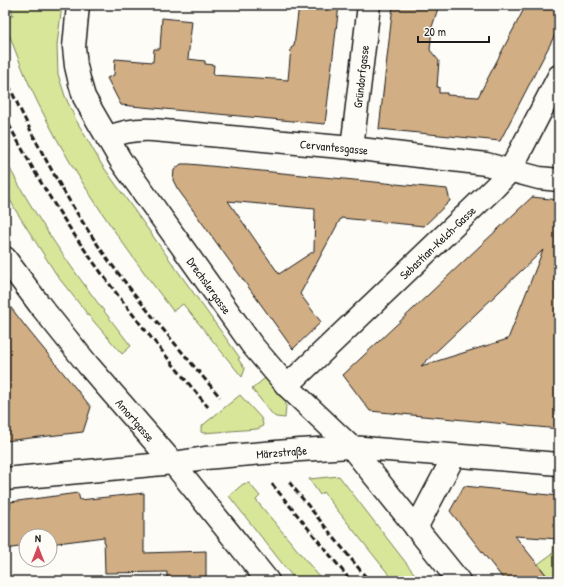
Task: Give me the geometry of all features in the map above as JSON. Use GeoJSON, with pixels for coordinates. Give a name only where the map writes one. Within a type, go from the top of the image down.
{"type":"FeatureCollection","features":[{"type":"Feature","properties":{"kind":"street","name":"Drechslergasse"},"geometry":{"type":"LineString","coordinates":[[78,5],[74,47],[76,66],[84,97],[107,138],[137,185],[239,328],[268,365],[286,386],[351,447],[459,581]]}},
{"type":"Feature","properties":{"kind":"street","name":"Gründorfgasse"},"geometry":{"type":"LineString","coordinates":[[352,148],[369,5]]}},
{"type":"Feature","properties":{"kind":"street","name":"Sebastian-Kelch-Gasse"},"geometry":{"type":"LineString","coordinates":[[286,386],[495,188],[510,171],[559,76]]}},
{"type":"Feature","properties":{"kind":"street","name":"Cervantesgasse"},"geometry":{"type":"LineString","coordinates":[[107,138],[121,132],[135,129],[352,148],[486,164],[539,178],[559,180]]}},
{"type":"Feature","properties":{"kind":"street","name":"Amortgasse"},"geometry":{"type":"LineString","coordinates":[[5,258],[39,304],[88,365],[174,462],[268,581]]}},
{"type":"Feature","properties":{"kind":"street","name":"Märzstraße"},"geometry":{"type":"LineString","coordinates":[[5,479],[204,458],[351,447],[559,464]]}},
{"type":"Feature","properties":{"kind":"street"},"geometry":{"type":"LineString","coordinates":[[416,528],[454,456]]}},
{"type":"Feature","properties":{"kind":"green space"},"geometry":{"type":"Polygon","coordinates":[[[10,5],[62,5],[57,45],[58,74],[65,96],[76,120],[102,165],[240,358],[238,359],[245,369],[242,377],[183,304],[173,311],[120,239],[87,190],[57,139],[22,69],[5,23],[5,18],[13,15],[10,5]]]}},
{"type":"Feature","properties":{"kind":"green space"},"geometry":{"type":"Polygon","coordinates":[[[5,159],[18,184],[64,256],[131,346],[122,354],[58,277],[16,211],[5,190],[5,159]]]}},
{"type":"Feature","properties":{"kind":"green space"},"geometry":{"type":"Polygon","coordinates":[[[265,378],[285,400],[285,418],[276,417],[273,415],[252,389],[265,378]]]}},
{"type":"Feature","properties":{"kind":"green space"},"geometry":{"type":"Polygon","coordinates":[[[240,395],[261,418],[263,424],[262,427],[257,429],[201,432],[203,425],[240,395]]]}},
{"type":"Feature","properties":{"kind":"green space"},"geometry":{"type":"Polygon","coordinates":[[[339,476],[420,581],[394,581],[323,492],[320,495],[309,479],[339,476]]]}},
{"type":"Feature","properties":{"kind":"green space"},"geometry":{"type":"Polygon","coordinates":[[[249,483],[260,496],[256,500],[323,581],[296,581],[229,496],[243,484],[249,483]]]}},
{"type":"Feature","properties":{"kind":"green space"},"geometry":{"type":"Polygon","coordinates":[[[554,539],[559,539],[559,576],[551,581],[538,564],[553,553],[554,539]]]}},
{"type":"Feature","properties":{"kind":"building"},"geometry":{"type":"Polygon","coordinates":[[[299,5],[339,5],[325,124],[121,105],[107,78],[114,75],[115,59],[153,62],[154,49],[160,49],[162,18],[192,21],[188,59],[205,61],[205,64],[214,65],[213,75],[288,80],[291,48],[294,46],[299,5]]]}},
{"type":"Feature","properties":{"kind":"building"},"geometry":{"type":"Polygon","coordinates":[[[393,5],[439,5],[432,27],[430,50],[439,61],[437,87],[439,87],[439,93],[478,97],[526,5],[559,5],[559,27],[500,141],[379,129],[393,5]]]}},
{"type":"Feature","properties":{"kind":"building"},"geometry":{"type":"Polygon","coordinates":[[[181,164],[189,164],[447,189],[450,201],[424,226],[341,218],[300,294],[321,322],[293,349],[177,188],[173,180],[174,170],[181,164]],[[228,201],[279,274],[314,251],[315,209],[228,201]]]}},
{"type":"Feature","properties":{"kind":"building"},"geometry":{"type":"Polygon","coordinates":[[[532,197],[559,200],[559,429],[370,411],[343,375],[532,197]],[[543,250],[421,366],[508,339],[543,250]]]}},
{"type":"Feature","properties":{"kind":"building"},"geometry":{"type":"Polygon","coordinates":[[[5,300],[91,407],[83,432],[5,441],[5,300]]]}},
{"type":"Feature","properties":{"kind":"building"},"geometry":{"type":"Polygon","coordinates":[[[464,486],[559,496],[559,539],[515,536],[551,581],[505,581],[450,511],[464,486]]]}},
{"type":"Feature","properties":{"kind":"building"},"geometry":{"type":"Polygon","coordinates":[[[78,493],[80,500],[144,493],[144,553],[206,551],[206,581],[167,581],[167,572],[105,573],[104,537],[58,543],[58,528],[18,528],[18,547],[5,549],[5,510],[10,509],[10,502],[78,493]]]}},
{"type":"Feature","properties":{"kind":"railway"},"geometry":{"type":"LineString","coordinates":[[5,77],[52,172],[94,239],[109,261],[163,330],[220,397]]}},
{"type":"Feature","properties":{"kind":"railway"},"geometry":{"type":"LineString","coordinates":[[5,116],[45,190],[88,255],[135,317],[208,407]]}},
{"type":"Feature","properties":{"kind":"railway"},"geometry":{"type":"LineString","coordinates":[[289,482],[369,581]]}},
{"type":"Feature","properties":{"kind":"railway"},"geometry":{"type":"LineString","coordinates":[[272,484],[351,581]]}}]}
